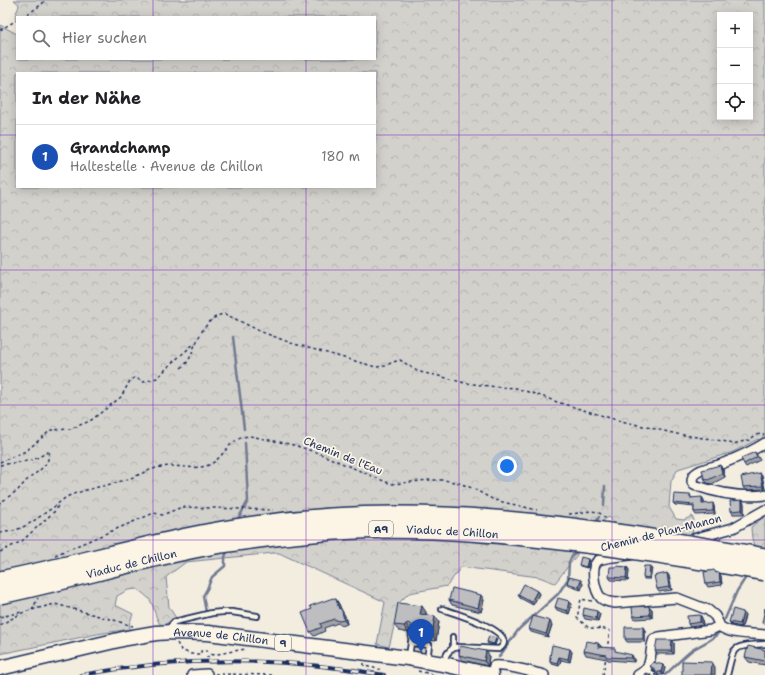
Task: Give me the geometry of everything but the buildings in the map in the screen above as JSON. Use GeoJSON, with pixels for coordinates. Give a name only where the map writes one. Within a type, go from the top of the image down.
{"type":"FeatureCollection","features":[{"type":"Feature","properties":{"kind":"highway","name":"Viaduc de Chillon"},"geometry":{"type":"LineString","coordinates":[[0,580],[208,532],[292,520],[371,515],[457,516],[526,522],[596,530],[765,557]]}},
{"type":"Feature","properties":{"kind":"highway","name":"Viaduc de Chillon"},"geometry":{"type":"LineString","coordinates":[[0,595],[215,546],[314,532],[392,529],[449,530],[523,536],[677,556],[765,572]]}},
{"type":"Feature","properties":{"kind":"main road","name":"Avenue de Chillon"},"geometry":{"type":"LineString","coordinates":[[0,668],[126,638],[164,633],[193,632],[408,658],[424,667],[491,675]]}},
{"type":"Feature","properties":{"kind":"street"},"geometry":{"type":"LineString","coordinates":[[765,443],[736,458],[699,471],[694,475],[692,480],[694,485],[728,494],[752,497],[765,495]]}},
{"type":"Feature","properties":{"kind":"street","name":"Chemin de Plan-Manon"},"geometry":{"type":"LineString","coordinates":[[603,599],[598,593],[594,576],[594,566],[599,560],[632,554],[707,536],[733,528],[765,510]]}},
{"type":"Feature","properties":{"kind":"street"},"geometry":{"type":"LineString","coordinates":[[603,599],[615,603],[677,598],[710,612],[717,618],[719,626]]}},
{"type":"Feature","properties":{"kind":"street"},"geometry":{"type":"LineString","coordinates":[[719,626],[731,632],[765,635]]}},
{"type":"Feature","properties":{"kind":"street"},"geometry":{"type":"LineString","coordinates":[[642,673],[648,668],[650,663],[654,639],[658,637],[712,630],[719,626]]}},
{"type":"Feature","properties":{"kind":"street"},"geometry":{"type":"LineString","coordinates":[[491,675],[494,666],[510,667],[544,675]]}},
{"type":"Feature","properties":{"kind":"street"},"geometry":{"type":"LineString","coordinates":[[192,675],[207,674]]}},
{"type":"Feature","properties":{"kind":"lane"},"geometry":{"type":"LineString","coordinates":[[440,670],[447,653],[453,648],[499,649],[503,645],[502,637],[498,633],[474,620],[442,609]]}},
{"type":"Feature","properties":{"kind":"lane"},"geometry":{"type":"LineString","coordinates":[[164,633],[174,622],[212,613],[232,612],[257,616]]}},
{"type":"Feature","properties":{"kind":"lane"},"geometry":{"type":"LineString","coordinates":[[408,658],[412,633]]}},
{"type":"Feature","properties":{"kind":"lane"},"geometry":{"type":"LineString","coordinates":[[453,637],[453,648]]}},
{"type":"Feature","properties":{"kind":"lane"},"geometry":{"type":"LineString","coordinates":[[411,643],[429,645],[424,667]]}},
{"type":"Feature","properties":{"kind":"lane"},"geometry":{"type":"LineString","coordinates":[[727,675],[733,653],[736,649],[745,646],[765,644]]}},
{"type":"Feature","properties":{"kind":"lane"},"geometry":{"type":"LineString","coordinates":[[642,673],[655,675]]}},
{"type":"Feature","properties":{"kind":"path"},"geometry":{"type":"LineString","coordinates":[[24,16],[37,8],[46,0]]}},
{"type":"Feature","properties":{"kind":"path"},"geometry":{"type":"LineString","coordinates":[[0,30],[16,21]]}},
{"type":"Feature","properties":{"kind":"path"},"geometry":{"type":"LineString","coordinates":[[181,368],[190,358],[197,341],[210,321],[220,314],[225,314],[262,332],[291,343],[376,367],[385,366],[400,360],[417,371],[424,373],[465,383],[516,388],[617,420],[677,434],[733,444],[749,440],[756,435],[765,435]]}},
{"type":"Feature","properties":{"kind":"path"},"geometry":{"type":"LineString","coordinates":[[0,462],[26,452],[51,430],[70,430],[90,421],[121,397],[131,379],[136,378],[144,382],[157,378],[197,341]]}},
{"type":"Feature","properties":{"kind":"path","name":"Chemin de l'Eau"},"geometry":{"type":"LineString","coordinates":[[0,533],[20,528],[69,495],[124,480],[163,466],[195,468],[207,466],[214,462],[232,442],[244,436],[294,445],[318,453],[393,484],[444,480],[459,483],[472,488],[494,500],[538,510]]}},
{"type":"Feature","properties":{"kind":"path"},"geometry":{"type":"LineString","coordinates":[[0,465],[33,460],[50,451],[47,462],[40,470],[26,481],[18,490],[0,503]]}},
{"type":"Feature","properties":{"kind":"path"},"geometry":{"type":"LineString","coordinates":[[0,552],[22,542],[56,510],[59,503]]}},
{"type":"Feature","properties":{"kind":"path"},"geometry":{"type":"LineString","coordinates":[[567,514],[592,511],[602,514],[607,520]]}},
{"type":"Feature","properties":{"kind":"path"},"geometry":{"type":"LineString","coordinates":[[603,599],[599,602],[581,599],[577,618],[589,628],[607,629],[610,631],[603,675]]}},
{"type":"Feature","properties":{"kind":"path"},"geometry":{"type":"LineString","coordinates":[[0,617],[55,604],[129,625],[138,626]]}},
{"type":"Feature","properties":{"kind":"path"},"geometry":{"type":"LineString","coordinates":[[0,625],[24,612]]}},
{"type":"Feature","properties":{"kind":"path"},"geometry":{"type":"LineString","coordinates":[[207,658],[212,655],[251,648]]}},
{"type":"Feature","properties":{"kind":"path"},"geometry":{"type":"LineString","coordinates":[[181,650],[191,654],[201,654],[201,650],[207,651],[212,655]]}},
{"type":"Feature","properties":{"kind":"path"},"geometry":{"type":"LineString","coordinates":[[365,666],[379,668],[378,670]]}},
{"type":"Feature","properties":{"kind":"path"},"geometry":{"type":"LineString","coordinates":[[424,667],[440,670]]}},
{"type":"Feature","properties":{"kind":"path"},"geometry":{"type":"LineString","coordinates":[[207,674],[273,675]]}},
{"type":"Feature","properties":{"kind":"green space"},"geometry":{"type":"Polygon","coordinates":[[[14,0],[765,0],[765,446],[758,439],[733,452],[678,469],[671,481],[669,507],[676,519],[684,520],[692,516],[694,520],[692,537],[614,523],[609,517],[574,538],[577,555],[555,583],[539,577],[461,567],[447,586],[409,593],[400,602],[389,647],[377,644],[385,602],[279,553],[274,553],[186,562],[166,577],[169,607],[176,618],[162,626],[158,621],[152,603],[149,599],[137,589],[128,590],[117,596],[115,605],[133,614],[129,625],[130,629],[97,634],[0,654],[0,25],[16,33],[16,60],[376,60],[376,16],[16,16],[16,18],[15,16],[19,4],[14,0]]]}},
{"type":"Feature","properties":{"kind":"green space"},"geometry":{"type":"Polygon","coordinates":[[[765,516],[765,559],[754,545],[751,527],[765,516]]]}},
{"type":"Feature","properties":{"kind":"waterway"},"geometry":{"type":"LineString","coordinates":[[233,337],[244,429]]}},
{"type":"Feature","properties":{"kind":"waterway"},"geometry":{"type":"LineString","coordinates":[[237,521],[248,501],[245,443]]}},
{"type":"Feature","properties":{"kind":"waterway"},"geometry":{"type":"LineString","coordinates":[[604,505],[605,486]]}},
{"type":"Feature","properties":{"kind":"waterway"},"geometry":{"type":"LineString","coordinates":[[595,524],[599,517]]}},
{"type":"Feature","properties":{"kind":"waterway"},"geometry":{"type":"LineString","coordinates":[[206,612],[203,596],[212,577],[225,566],[225,557],[228,549]]}},
{"type":"Feature","properties":{"kind":"waterway"},"geometry":{"type":"LineString","coordinates":[[499,657],[519,629],[558,594],[568,579],[569,562],[573,554],[580,551]]}},
{"type":"Feature","properties":{"kind":"waterway"},"geometry":{"type":"LineString","coordinates":[[725,619],[737,591],[748,574]]}},
{"type":"Feature","properties":{"kind":"waterway"},"geometry":{"type":"LineString","coordinates":[[665,675],[691,651],[713,638],[719,632]]}},
{"type":"Feature","properties":{"kind":"railway"},"geometry":{"type":"LineString","coordinates":[[81,675],[157,664],[232,661],[308,665],[384,675]]}},
{"type":"Feature","properties":{"kind":"place","name":"Grandchamp"},"geometry":{"type":"Point","coordinates":[421,652]}}]}
